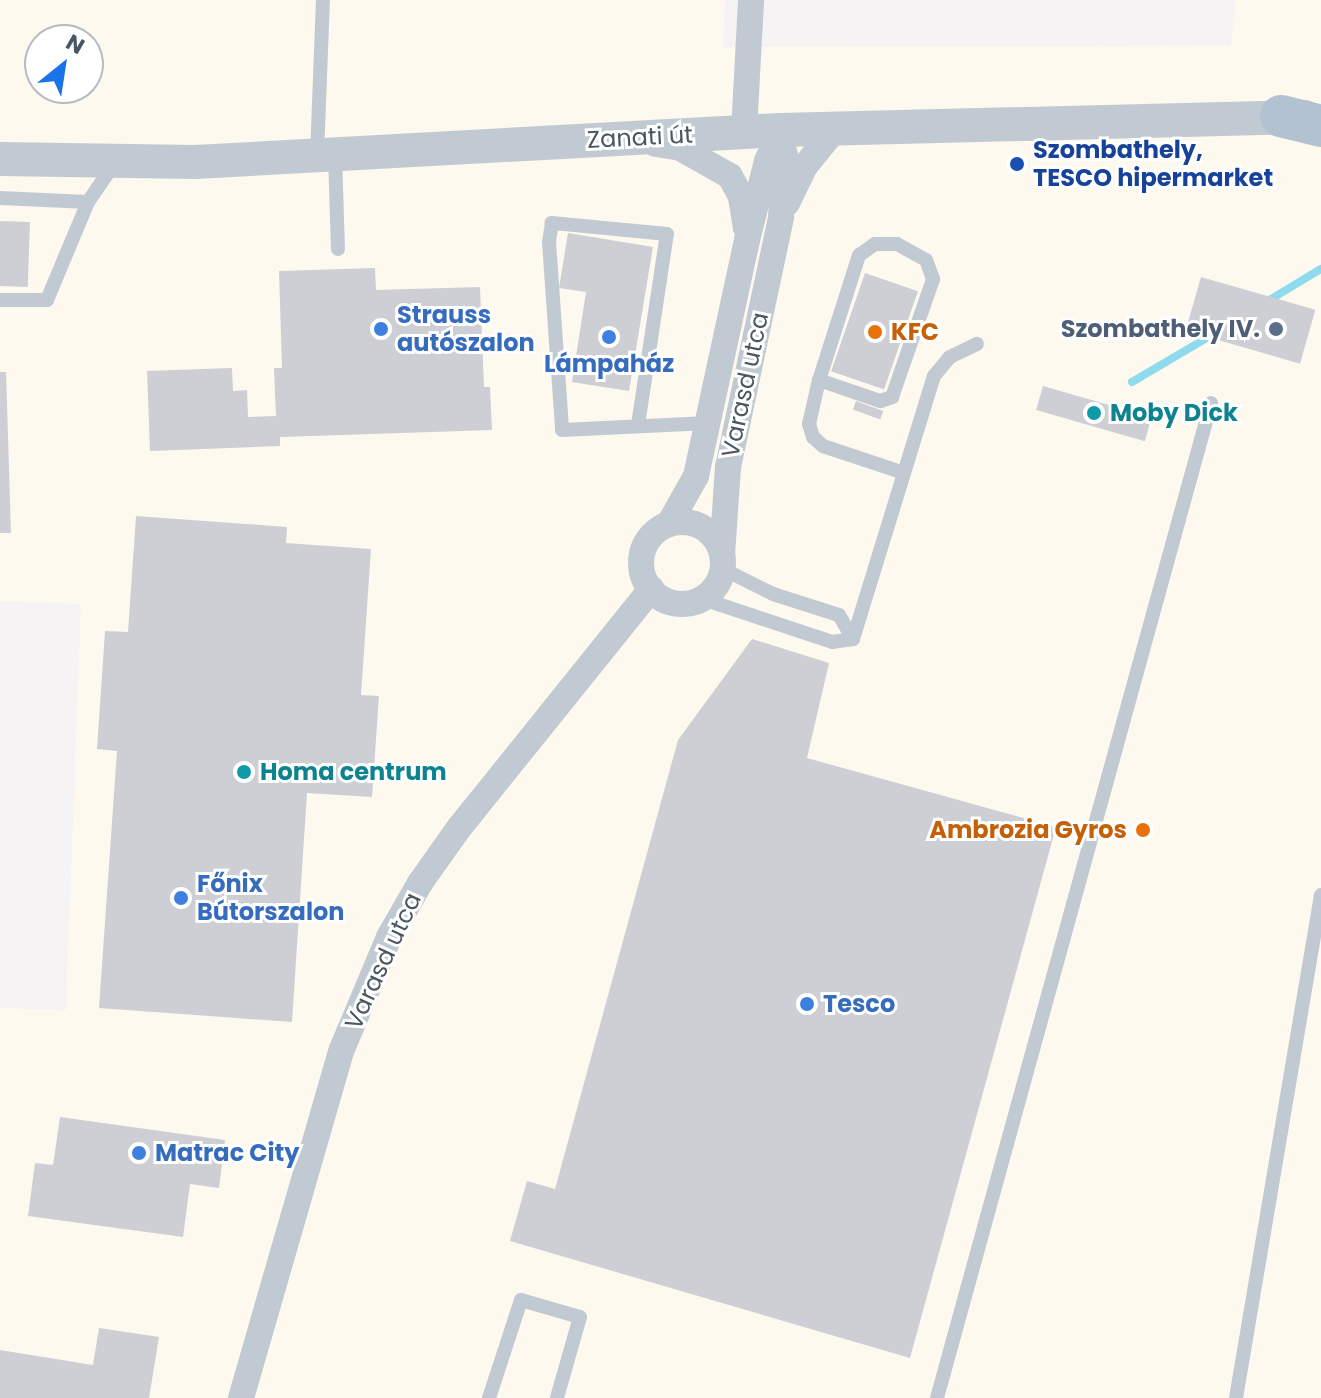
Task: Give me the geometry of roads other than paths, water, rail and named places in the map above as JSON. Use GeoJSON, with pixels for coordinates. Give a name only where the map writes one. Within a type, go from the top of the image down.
{"type":"FeatureCollection","features":[{"type":"Feature","properties":{"kind":"main road"},"geometry":{"type":"LineString","coordinates":[[1301,116],[1321,126]]}},
{"type":"Feature","properties":{"kind":"street"},"geometry":{"type":"LineString","coordinates":[[744,131],[751,0]]}},
{"type":"Feature","properties":{"kind":"street","name":"Zanati út"},"geometry":{"type":"LineString","coordinates":[[0,159],[116,162],[326,155],[744,131],[1301,116],[1321,109]]}},
{"type":"Feature","properties":{"kind":"street","name":"Varasd utca"},"geometry":{"type":"LineString","coordinates":[[781,217],[805,166],[836,128]]}},
{"type":"Feature","properties":{"kind":"street","name":"Varasd utca"},"geometry":{"type":"LineString","coordinates":[[723,562],[728,467],[781,217],[785,156],[780,130]]}},
{"type":"Feature","properties":{"kind":"street","name":"Varasd utca"},"geometry":{"type":"LineString","coordinates":[[669,524],[696,476],[747,240],[767,161],[780,130]]}},
{"type":"Feature","properties":{"kind":"street","name":"Varasd utca"},"geometry":{"type":"LineString","coordinates":[[613,137],[680,148],[730,176],[741,197],[747,240]]}},
{"type":"Feature","properties":{"kind":"street"},"geometry":{"type":"LineString","coordinates":[[669,524],[694,524],[707,531],[723,562],[719,582],[703,599],[675,604],[651,589],[641,569],[647,541],[669,524]]}},
{"type":"Feature","properties":{"kind":"street","name":"Varasd utca"},"geometry":{"type":"LineString","coordinates":[[241,1398],[342,1049],[389,937],[420,883],[459,828],[651,589]]}},
{"type":"Feature","properties":{"kind":"lane"},"geometry":{"type":"LineString","coordinates":[[323,0],[326,155],[338,249]]}},
{"type":"Feature","properties":{"kind":"lane"},"geometry":{"type":"LineString","coordinates":[[0,300],[47,300],[88,202],[116,162]]}},
{"type":"Feature","properties":{"kind":"lane"},"geometry":{"type":"LineString","coordinates":[[0,198],[88,202]]}},
{"type":"Feature","properties":{"kind":"lane"},"geometry":{"type":"LineString","coordinates":[[638,425],[667,234],[552,223],[549,242],[562,430],[709,423]]}},
{"type":"Feature","properties":{"kind":"lane"},"geometry":{"type":"LineString","coordinates":[[819,380],[880,401],[892,397],[933,279],[926,260],[897,244],[875,244],[859,255],[819,380],[809,424],[813,437],[823,446],[904,473]]}},
{"type":"Feature","properties":{"kind":"lane"},"geometry":{"type":"LineString","coordinates":[[853,639],[934,376],[950,357],[977,344]]}},
{"type":"Feature","properties":{"kind":"lane"},"geometry":{"type":"LineString","coordinates":[[937,1398],[1211,403]]}},
{"type":"Feature","properties":{"kind":"lane"},"geometry":{"type":"LineString","coordinates":[[723,562],[773,594],[839,615],[853,639]]}},
{"type":"Feature","properties":{"kind":"lane"},"geometry":{"type":"LineString","coordinates":[[703,599],[832,642],[853,639]]}},
{"type":"Feature","properties":{"kind":"lane"},"geometry":{"type":"LineString","coordinates":[[1236,1398],[1321,895]]}},
{"type":"Feature","properties":{"kind":"lane"},"geometry":{"type":"LineString","coordinates":[[489,1398],[521,1300],[580,1317],[557,1398]]}},
{"type":"Feature","properties":{"kind":"waterway"},"geometry":{"type":"LineString","coordinates":[[1266,302],[1321,269]]}},
{"type":"Feature","properties":{"kind":"waterway"},"geometry":{"type":"LineString","coordinates":[[1132,382],[1205,339]]}},
{"type":"Feature","properties":{"kind":"place","name":"Szombathely, TESCO hipermarket"},"geometry":{"type":"Point","coordinates":[1017,164]}},
{"type":"Feature","properties":{"kind":"place","name":"Strauss autószalon"},"geometry":{"type":"Point","coordinates":[381,329]}},
{"type":"Feature","properties":{"kind":"place","name":"Szombathely IV."},"geometry":{"type":"Point","coordinates":[1276,329]}},
{"type":"Feature","properties":{"kind":"place","name":"KFC"},"geometry":{"type":"Point","coordinates":[875,332]}},
{"type":"Feature","properties":{"kind":"place","name":"Lámpaház"},"geometry":{"type":"Point","coordinates":[609,337]}},
{"type":"Feature","properties":{"kind":"place","name":"Moby Dick"},"geometry":{"type":"Point","coordinates":[1094,413]}},
{"type":"Feature","properties":{"kind":"place","name":"Homa centrum"},"geometry":{"type":"Point","coordinates":[244,772]}},
{"type":"Feature","properties":{"kind":"place","name":"Ambrozia Gyros"},"geometry":{"type":"Point","coordinates":[1143,830]}},
{"type":"Feature","properties":{"kind":"place","name":"Főnix Bútorszalon"},"geometry":{"type":"Point","coordinates":[181,898]}},
{"type":"Feature","properties":{"kind":"place","name":"Tesco"},"geometry":{"type":"Point","coordinates":[807,1004]}},
{"type":"Feature","properties":{"kind":"place","name":"Matrac City"},"geometry":{"type":"Point","coordinates":[139,1153]}}]}
